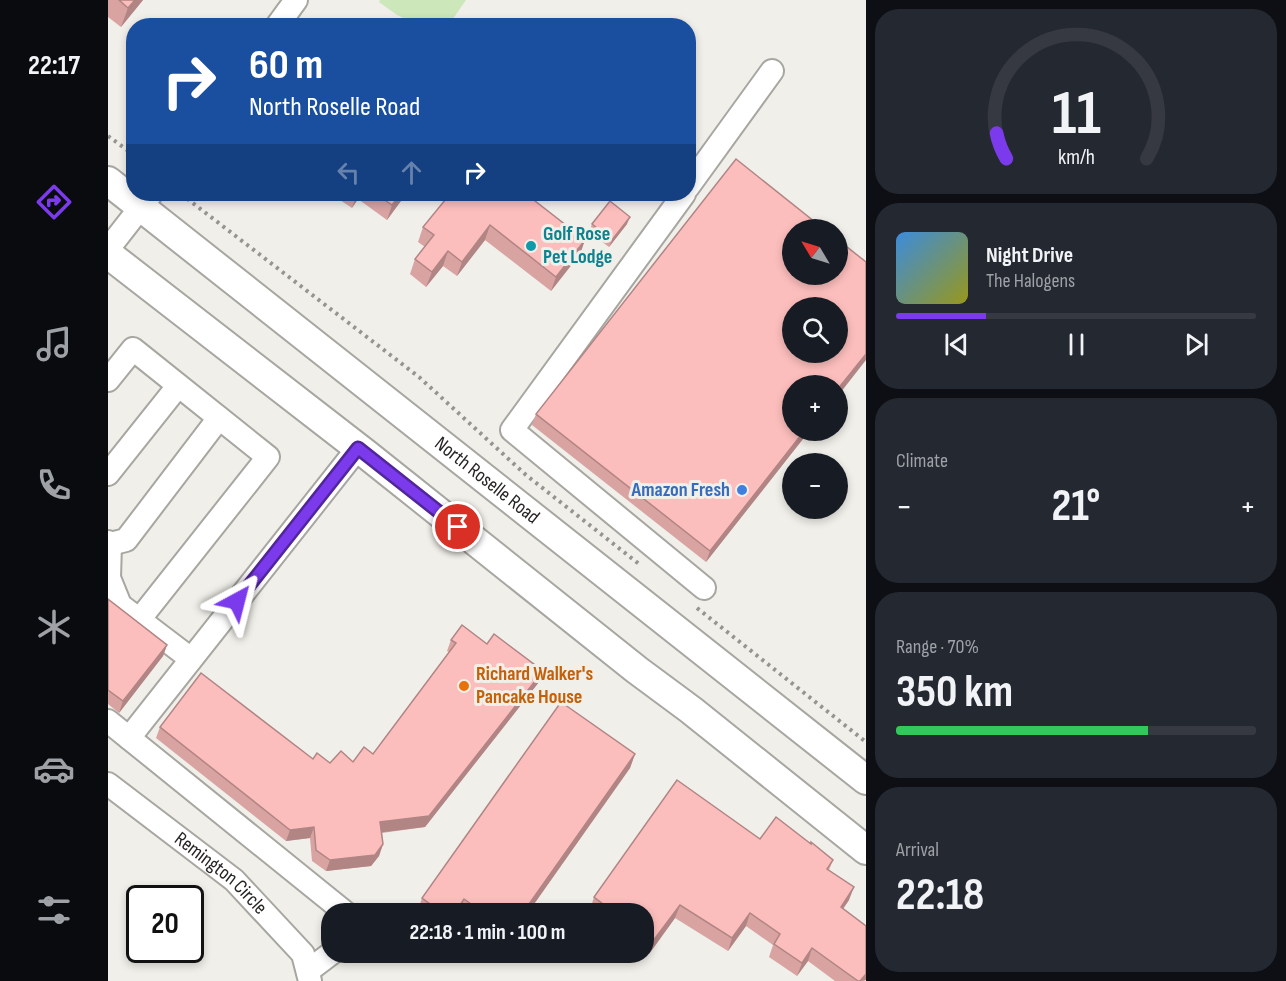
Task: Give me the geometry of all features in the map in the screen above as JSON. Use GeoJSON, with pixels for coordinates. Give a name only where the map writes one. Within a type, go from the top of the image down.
{"type":"FeatureCollection","features":[{"type":"Feature","properties":{"kind":"main road","name":"North Roselle Road"},"geometry":{"type":"LineString","coordinates":[[108,181],[126,190]]}},
{"type":"Feature","properties":{"kind":"main road","name":"North Roselle Road"},"geometry":{"type":"LineString","coordinates":[[146,201],[866,780]]}},
{"type":"Feature","properties":{"kind":"main road"},"geometry":{"type":"LineString","coordinates":[[108,252],[866,850]]}},
{"type":"Feature","properties":{"kind":"street"},"geometry":{"type":"LineString","coordinates":[[283,18],[296,0]]}},
{"type":"Feature","properties":{"kind":"street"},"geometry":{"type":"LineString","coordinates":[[696,176],[772,72]]}},
{"type":"Feature","properties":{"kind":"street"},"geometry":{"type":"LineString","coordinates":[[108,252],[146,201]]}},
{"type":"Feature","properties":{"kind":"street"},"geometry":{"type":"LineString","coordinates":[[679,201],[512,430],[705,588]]}},
{"type":"Feature","properties":{"kind":"street"},"geometry":{"type":"LineString","coordinates":[[108,380],[133,349],[268,457],[139,620]]}},
{"type":"Feature","properties":{"kind":"street"},"geometry":{"type":"LineString","coordinates":[[108,474],[178,386]]}},
{"type":"Feature","properties":{"kind":"street"},"geometry":{"type":"LineString","coordinates":[[191,659],[120,606],[109,578],[109,543],[126,540],[219,418]]}},
{"type":"Feature","properties":{"kind":"street"},"geometry":{"type":"LineString","coordinates":[[129,738],[358,448]]}},
{"type":"Feature","properties":{"kind":"street"},"geometry":{"type":"LineString","coordinates":[[108,721],[333,903]]}},
{"type":"Feature","properties":{"kind":"street","name":"Remington Circle"},"geometry":{"type":"LineString","coordinates":[[108,784],[234,880],[303,954],[309,976]]}},
{"type":"Feature","properties":{"kind":"street"},"geometry":{"type":"LineString","coordinates":[[309,976],[322,963]]}},
{"type":"Feature","properties":{"kind":"path"},"geometry":{"type":"LineString","coordinates":[[108,136],[126,149]]}},
{"type":"Feature","properties":{"kind":"path"},"geometry":{"type":"LineString","coordinates":[[190,201],[214,219]]}},
{"type":"Feature","properties":{"kind":"green space"},"geometry":{"type":"Polygon","coordinates":[[[380,0],[466,0],[454,18],[403,18],[379,2],[380,0]]]}},
{"type":"Feature","properties":{"kind":"building"},"geometry":{"type":"Polygon","coordinates":[[[119,0],[135,0],[128,8],[119,0]]]}},
{"type":"Feature","properties":{"kind":"building"},"geometry":{"type":"Polygon","coordinates":[[[736,159],[811,219],[782,219],[782,285],[848,285],[848,248],[866,262],[866,354],[848,376],[782,375],[782,441],[796,441],[787,453],[782,453],[782,459],[710,551],[536,414],[736,159]]]}},
{"type":"Feature","properties":{"kind":"building","name":"Golf Rose Pet Lodge"},"geometry":{"type":"Polygon","coordinates":[[[444,201],[535,201],[585,240],[556,277],[490,225],[462,262],[448,251],[432,272],[415,259],[434,235],[423,227],[444,201]]]}},
{"type":"Feature","properties":{"kind":"building"},"geometry":{"type":"Polygon","coordinates":[[[610,201],[630,217],[612,240],[592,224],[610,201]]]}},
{"type":"Feature","properties":{"kind":"building"},"geometry":{"type":"Polygon","coordinates":[[[108,599],[167,645],[123,701],[108,690],[108,599]]]}},
{"type":"Feature","properties":{"kind":"building"},"geometry":{"type":"Polygon","coordinates":[[[462,625],[487,644],[494,634],[543,671],[429,816],[380,822],[383,844],[375,855],[330,860],[316,850],[314,827],[290,830],[160,727],[201,673],[313,759],[317,753],[330,763],[341,751],[353,762],[364,747],[373,754],[456,643],[451,640],[462,625]]]}},
{"type":"Feature","properties":{"kind":"building"},"geometry":{"type":"Polygon","coordinates":[[[561,702],[635,754],[530,903],[470,903],[464,899],[461,903],[429,903],[422,898],[561,702]]]}},
{"type":"Feature","properties":{"kind":"building"},"geometry":{"type":"Polygon","coordinates":[[[677,780],[760,839],[776,817],[833,860],[827,869],[854,887],[841,907],[866,926],[866,974],[858,981],[812,948],[802,963],[774,944],[780,934],[750,913],[732,938],[680,905],[654,940],[654,903],[602,903],[594,897],[677,780]]]}},
{"type":"Feature","properties":{"kind":"place","name":"Golf Rose Pet Lodge"},"geometry":{"type":"Point","coordinates":[531,246]}},
{"type":"Feature","properties":{"kind":"place","name":"Amazon Fresh"},"geometry":{"type":"Point","coordinates":[742,490]}},
{"type":"Feature","properties":{"kind":"place","name":"Richard Walker's Pancake House"},"geometry":{"type":"Point","coordinates":[464,686]}},
{"type":"Feature","properties":{"kind":"route"},"geometry":{"type":"LineString","coordinates":[[237,601],[358,448],[458,527]]}}]}
